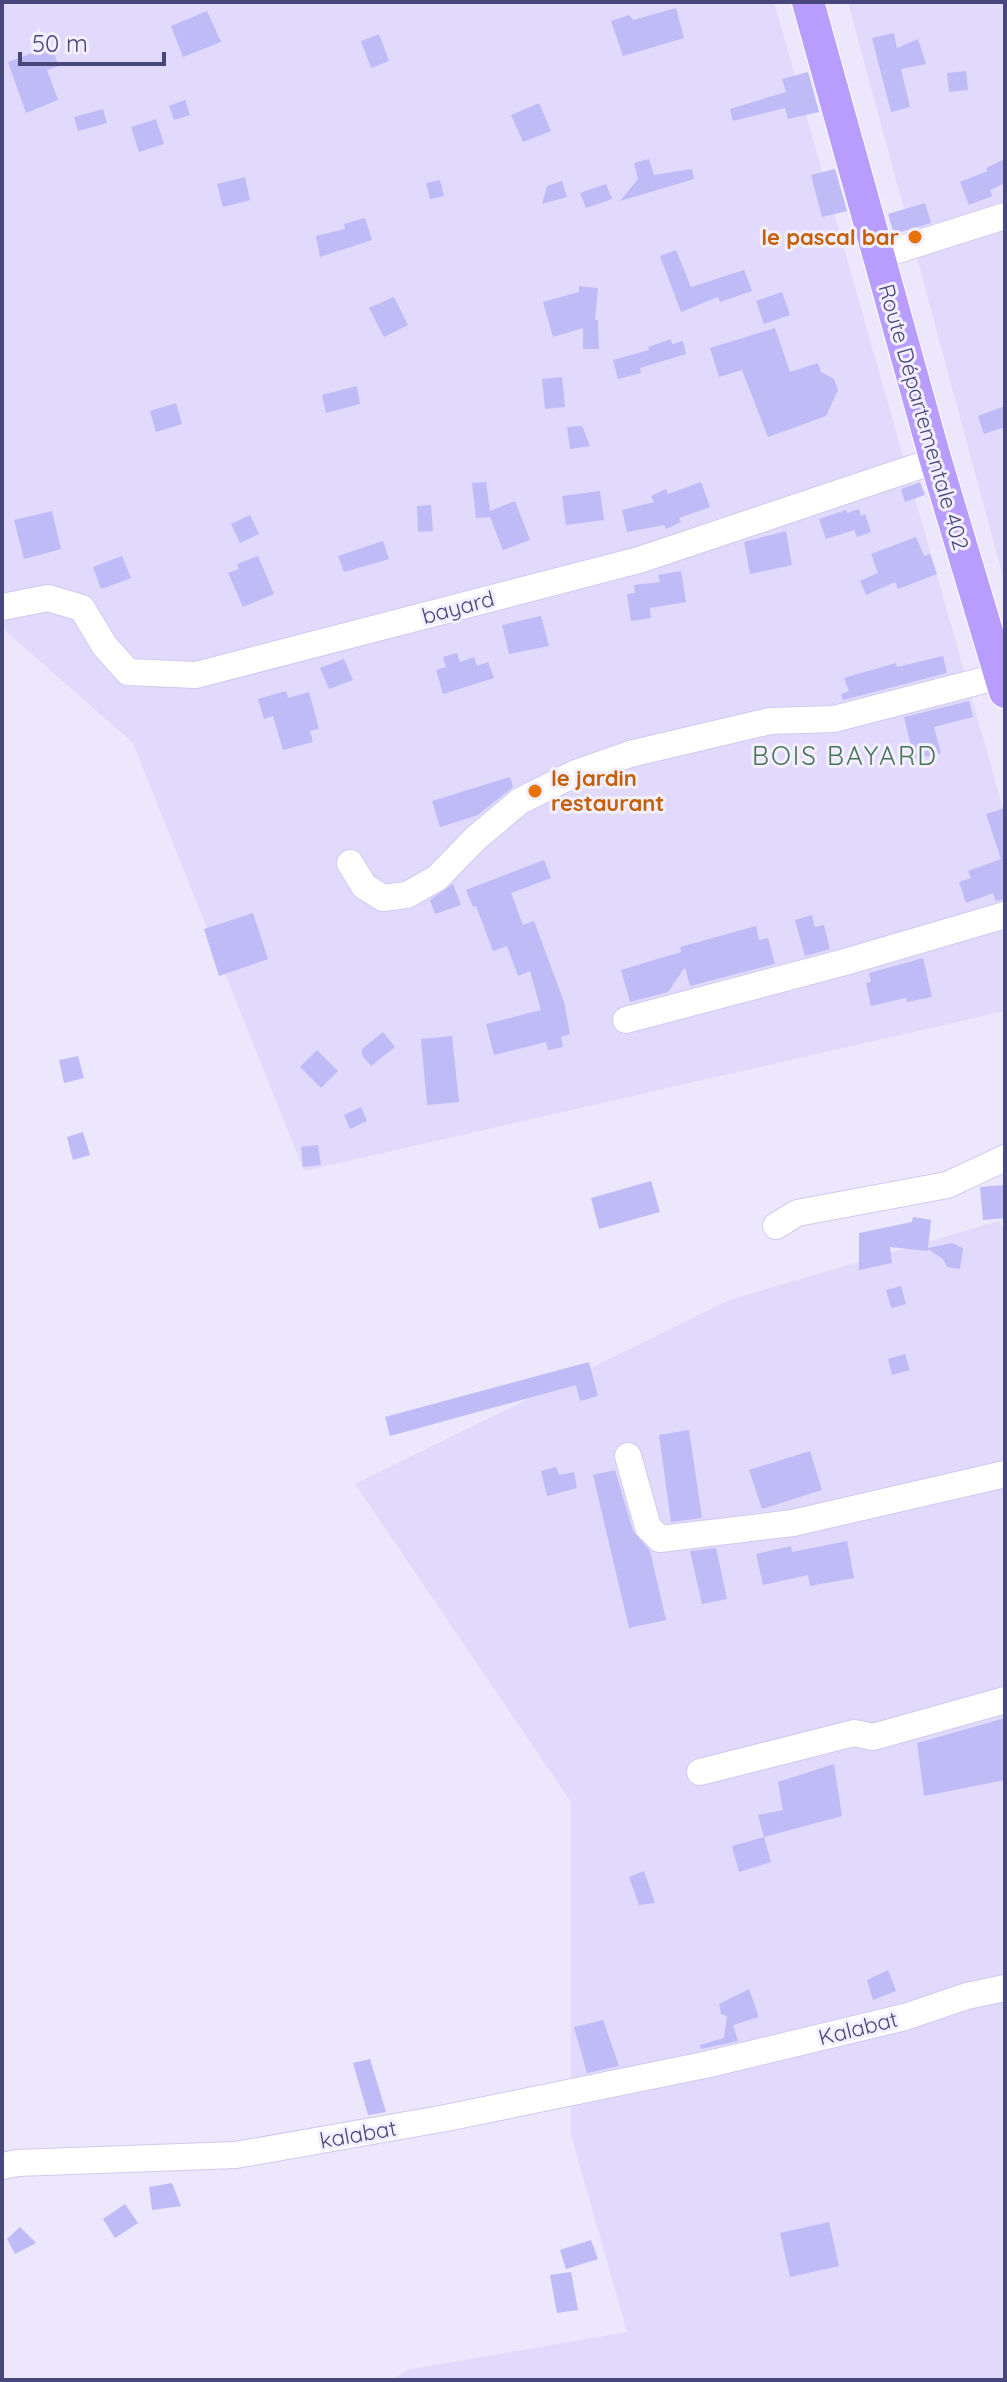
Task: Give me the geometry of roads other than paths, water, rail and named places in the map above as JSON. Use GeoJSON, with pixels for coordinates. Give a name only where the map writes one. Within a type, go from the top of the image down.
{"type":"FeatureCollection","features":[{"type":"Feature","properties":{"kind":"main road","name":"Route Départementale 402"},"geometry":{"type":"LineString","coordinates":[[808,2],[935,458],[1003,684]]}},
{"type":"Feature","properties":{"kind":"street"},"geometry":{"type":"LineString","coordinates":[[879,256],[1005,216]]}},
{"type":"Feature","properties":{"kind":"street","name":"bayard"},"geometry":{"type":"LineString","coordinates":[[2,607],[48,598],[82,608],[104,645],[128,672],[196,675],[639,560],[935,458]]}},
{"type":"Feature","properties":{"kind":"street"},"geometry":{"type":"LineString","coordinates":[[350,863],[364,886],[383,898],[407,895],[437,878],[476,838],[520,801],[576,773],[630,754],[770,721],[834,719],[1003,684]]}},
{"type":"Feature","properties":{"kind":"street"},"geometry":{"type":"LineString","coordinates":[[626,1020],[845,962],[1005,915]]}},
{"type":"Feature","properties":{"kind":"street"},"geometry":{"type":"LineString","coordinates":[[776,1226],[797,1213],[947,1185],[1005,1158]]}},
{"type":"Feature","properties":{"kind":"street"},"geometry":{"type":"LineString","coordinates":[[628,1456],[648,1527],[660,1539],[793,1523],[1005,1474]]}},
{"type":"Feature","properties":{"kind":"street"},"geometry":{"type":"LineString","coordinates":[[700,1772],[854,1733],[873,1737],[1005,1700]]}},
{"type":"Feature","properties":{"kind":"street","name":"Kalabat"},"geometry":{"type":"LineString","coordinates":[[709,2064],[905,2017],[967,1996],[1005,1988]]}},
{"type":"Feature","properties":{"kind":"street","name":"kalabat"},"geometry":{"type":"LineString","coordinates":[[2,2166],[236,2155],[446,2118],[709,2064]]}},
{"type":"Feature","properties":{"kind":"place","name":"le pascal bar"},"geometry":{"type":"Point","coordinates":[915,237]}},
{"type":"Feature","properties":{"kind":"place","name":"le jardin restaurant"},"geometry":{"type":"Point","coordinates":[535,791]}},
{"type":"Feature","properties":{"kind":"district","name":"BOIS BAYARD"},"geometry":{"type":"Point","coordinates":[845,755]}}]}
